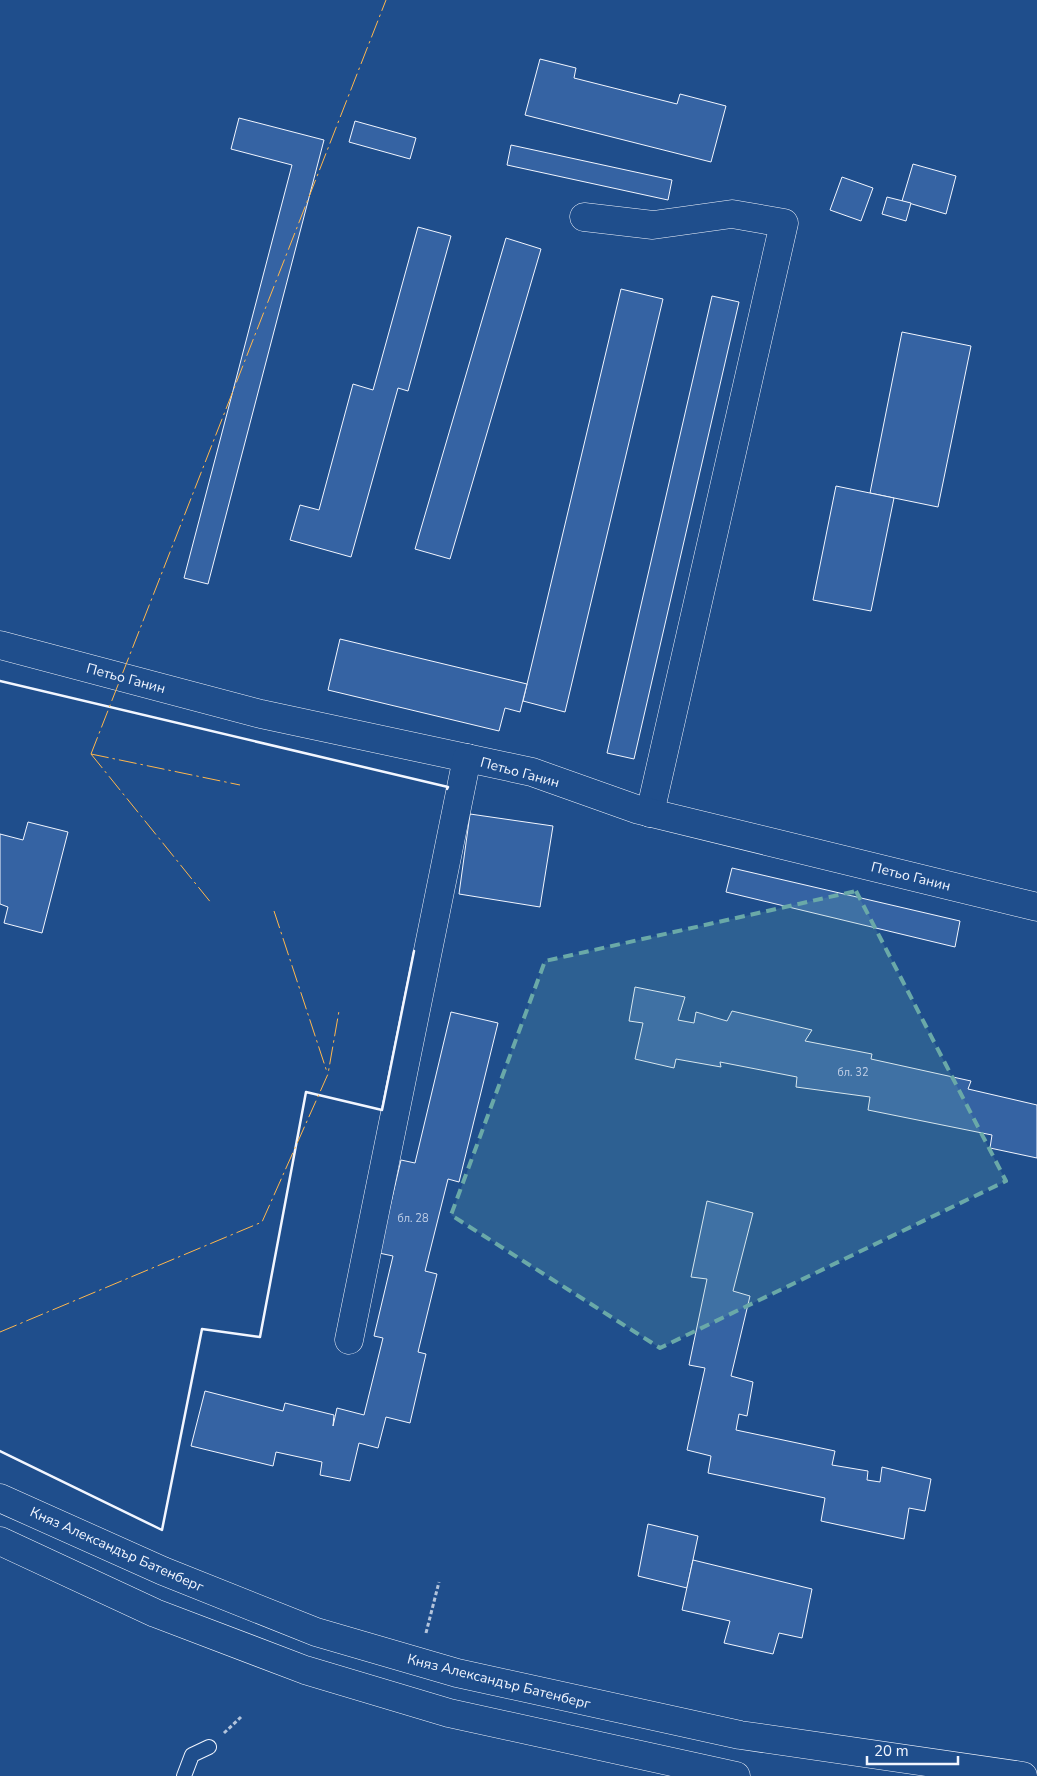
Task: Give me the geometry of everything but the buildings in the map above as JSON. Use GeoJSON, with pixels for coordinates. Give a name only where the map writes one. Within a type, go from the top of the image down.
{"type":"FeatureCollection","features":[{"type":"Feature","properties":{"kind":"street"},"geometry":{"type":"LineString","coordinates":[[584,217],[653,225],[732,214],[784,223],[650,813]]}},
{"type":"Feature","properties":{"kind":"street","name":"Петьо Ганин"},"geometry":{"type":"LineString","coordinates":[[0,645],[261,714],[532,772],[650,813],[1037,907]]}},
{"type":"Feature","properties":{"kind":"street"},"geometry":{"type":"LineString","coordinates":[[350,1340],[467,758]]}},
{"type":"Feature","properties":{"kind":"street","name":"Княз Александър Батенберг"},"geometry":{"type":"LineString","coordinates":[[0,1498],[163,1571],[316,1632],[457,1673],[740,1735],[1023,1776]]}},
{"type":"Feature","properties":{"kind":"street"},"geometry":{"type":"LineString","coordinates":[[0,1541],[155,1613],[305,1670],[450,1713],[736,1776]]}},
{"type":"Feature","properties":{"kind":"lane"},"geometry":{"type":"LineString","coordinates":[[184,1776],[192,1755],[209,1747]]}},
{"type":"Feature","properties":{"kind":"path"},"geometry":{"type":"LineString","coordinates":[[425,1634],[439,1582]]}},
{"type":"Feature","properties":{"kind":"highlighted area"},"geometry":{"type":"Polygon","coordinates":[[[856,891],[1006,1181],[660,1348],[451,1215],[545,961],[856,891]]]}},
{"type":"Feature","properties":{"kind":"wall"},"geometry":{"type":"LineString","coordinates":[[0,681],[448,787],[447,789]]}},
{"type":"Feature","properties":{"kind":"wall"},"geometry":{"type":"LineString","coordinates":[[0,1451],[162,1530],[202,1329],[260,1337],[306,1092],[382,1110],[414,951]]}},
{"type":"Feature","properties":{"kind":"power"},"geometry":{"type":"LineString","coordinates":[[91,754],[386,0]]}},
{"type":"Feature","properties":{"kind":"power"},"geometry":{"type":"LineString","coordinates":[[91,754],[212,904]]}},
{"type":"Feature","properties":{"kind":"power"},"geometry":{"type":"LineString","coordinates":[[91,754],[240,785]]}},
{"type":"Feature","properties":{"kind":"power"},"geometry":{"type":"LineString","coordinates":[[274,911],[327,1072]]}},
{"type":"Feature","properties":{"kind":"power"},"geometry":{"type":"LineString","coordinates":[[0,1332],[262,1222],[328,1074],[339,1011]]}}]}
